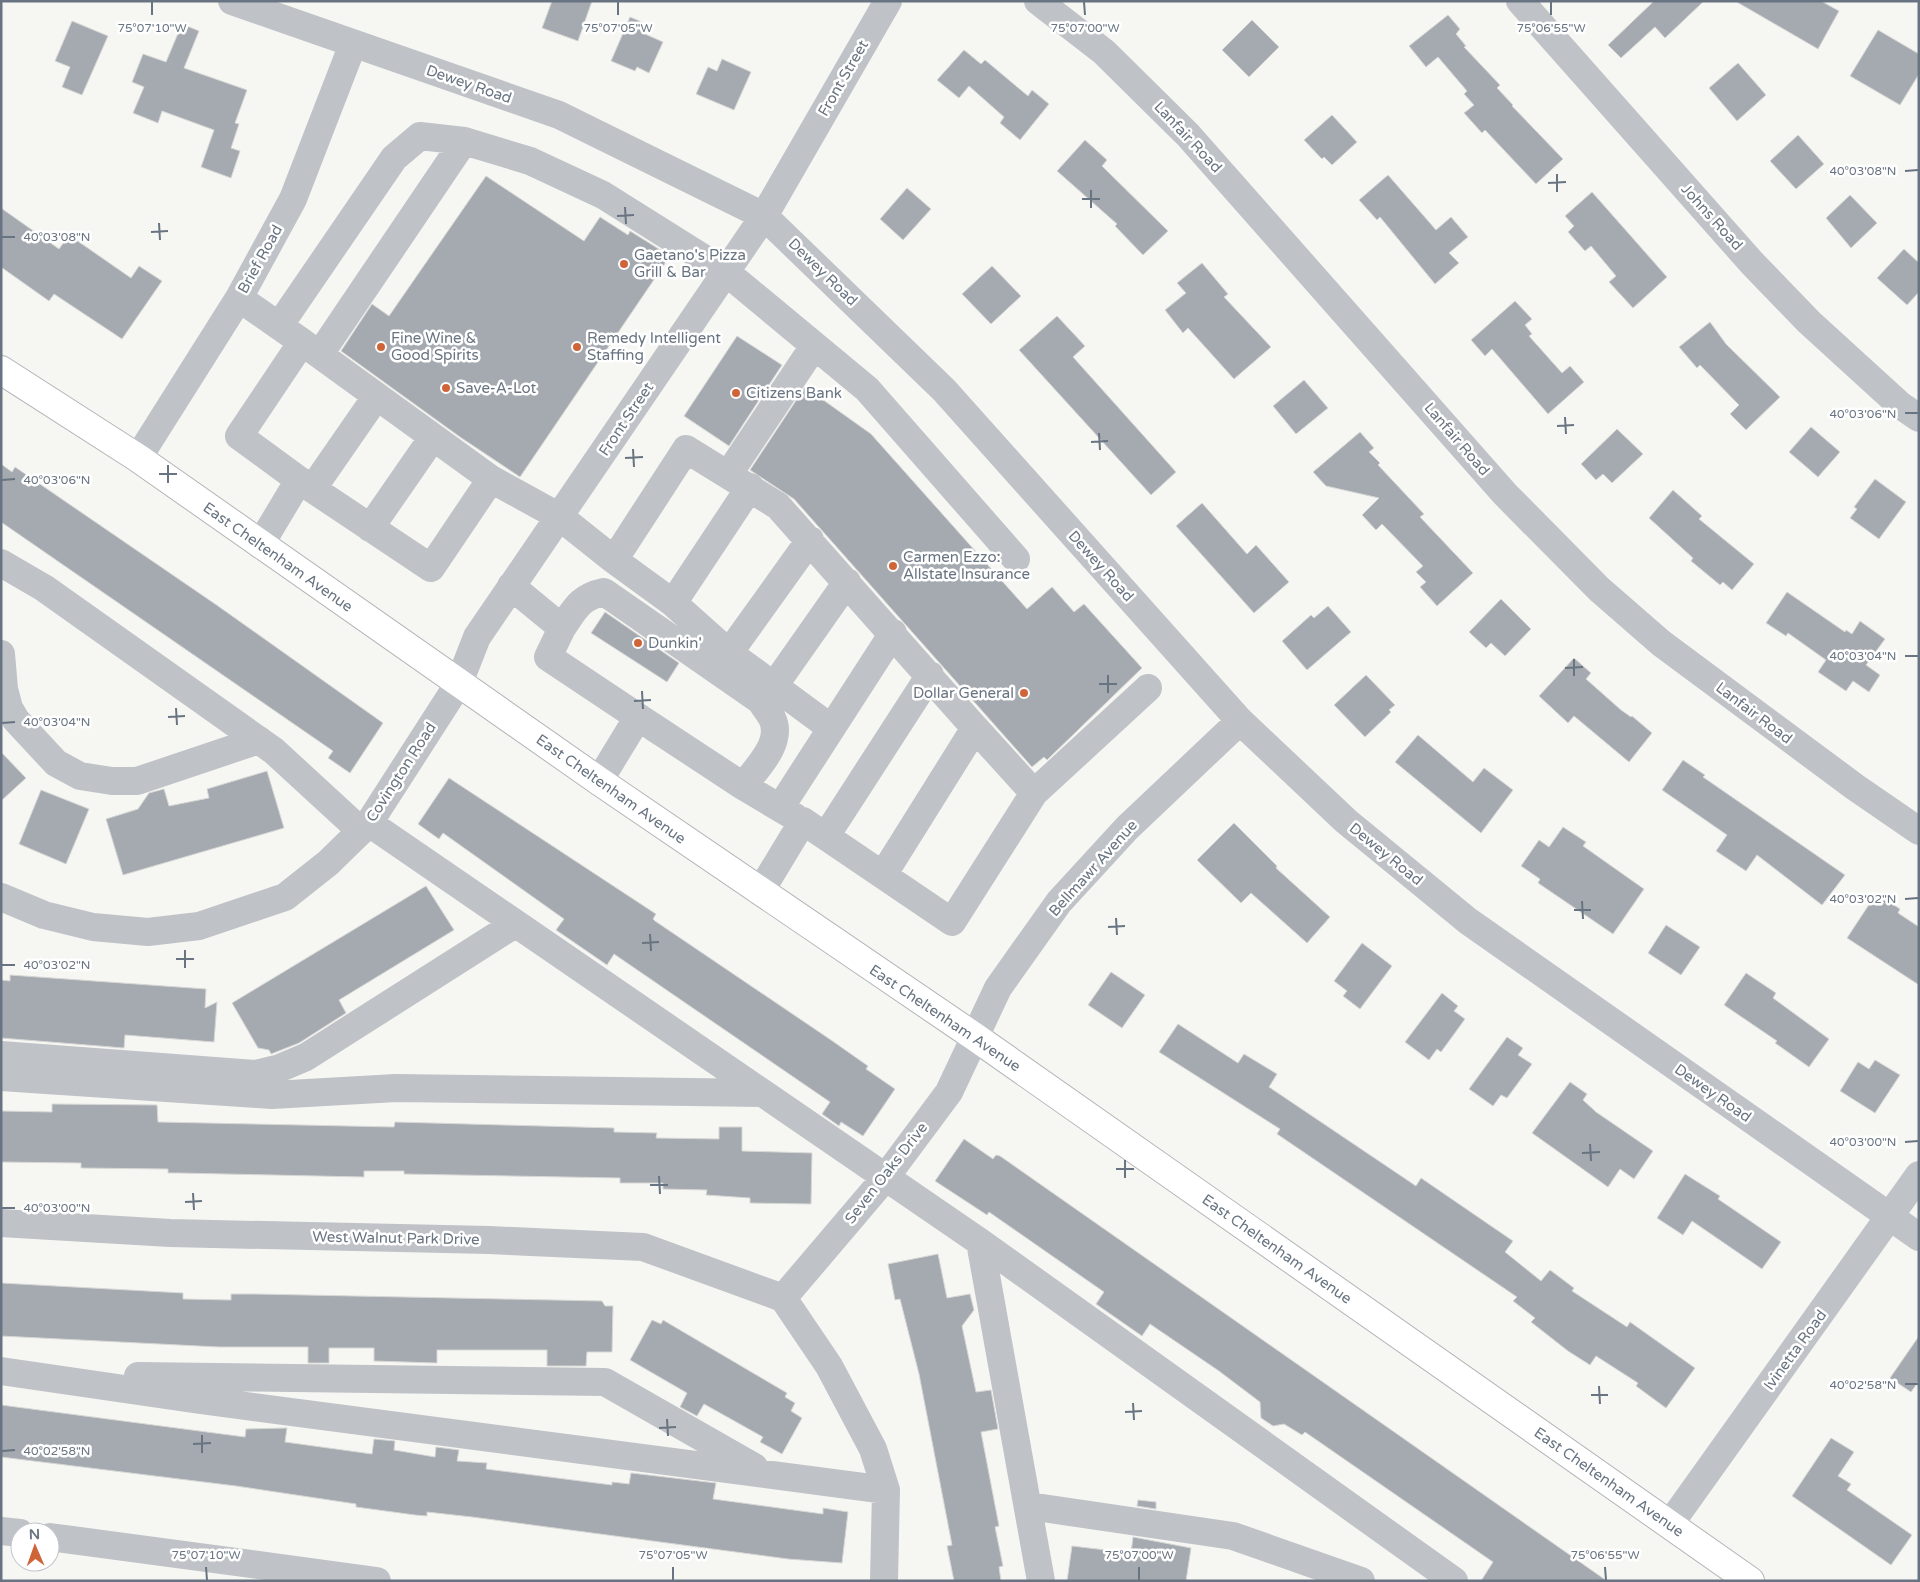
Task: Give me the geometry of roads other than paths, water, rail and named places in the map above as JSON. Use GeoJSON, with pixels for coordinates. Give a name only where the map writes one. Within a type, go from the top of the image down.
{"type":"FeatureCollection","features":[{"type":"Feature","properties":{"kind":"highway","name":"East Cheltenham Avenue"},"geometry":{"type":"LineString","coordinates":[[1,370],[138,458],[599,781],[974,1037],[1750,1581]]}},
{"type":"Feature","properties":{"kind":"street","name":"Dewey Road"},"geometry":{"type":"LineString","coordinates":[[232,1],[558,115],[764,216],[944,390],[1240,721],[1346,821],[1468,921],[1919,1237]]}},
{"type":"Feature","properties":{"kind":"street","name":"Front Street"},"geometry":{"type":"LineString","coordinates":[[459,683],[477,637],[727,273],[764,216],[888,1]]}},
{"type":"Feature","properties":{"kind":"street","name":"Lanfair Road"},"geometry":{"type":"LineString","coordinates":[[1038,1],[1104,52],[1188,135],[1505,494],[1599,589],[1661,643],[1855,787],[1919,831]]}},
{"type":"Feature","properties":{"kind":"street","name":"Johns Road"},"geometry":{"type":"LineString","coordinates":[[1520,1],[1752,263],[1808,322],[1900,405],[1919,418]]}},
{"type":"Feature","properties":{"kind":"street","name":"Brief Road"},"geometry":{"type":"LineString","coordinates":[[138,458],[239,298],[293,199],[353,44]]}},
{"type":"Feature","properties":{"kind":"street"},"geometry":{"type":"LineString","coordinates":[[279,326],[394,158],[420,136],[464,141],[530,161],[603,195],[727,273],[867,389],[1016,559]]}},
{"type":"Feature","properties":{"kind":"street"},"geometry":{"type":"LineString","coordinates":[[464,141],[311,348],[239,436],[306,484],[431,568],[491,479]]}},
{"type":"Feature","properties":{"kind":"street"},"geometry":{"type":"LineString","coordinates":[[239,298],[491,479],[560,517],[614,560],[673,603],[729,653],[832,728]]}},
{"type":"Feature","properties":{"kind":"street"},"geometry":{"type":"LineString","coordinates":[[673,603],[814,346]]}},
{"type":"Feature","properties":{"kind":"street"},"geometry":{"type":"LineString","coordinates":[[260,545],[376,397]]}},
{"type":"Feature","properties":{"kind":"street"},"geometry":{"type":"LineString","coordinates":[[370,528],[433,437]]}},
{"type":"Feature","properties":{"kind":"street"},"geometry":{"type":"LineString","coordinates":[[614,560],[686,449],[778,506],[1034,793]]}},
{"type":"Feature","properties":{"kind":"street"},"geometry":{"type":"LineString","coordinates":[[729,653],[810,540]]}},
{"type":"Feature","properties":{"kind":"street"},"geometry":{"type":"LineString","coordinates":[[1,563],[44,588],[259,740],[365,827],[515,924],[980,1242],[1454,1581]]}},
{"type":"Feature","properties":{"kind":"street"},"geometry":{"type":"LineString","coordinates":[[774,686],[847,582]]}},
{"type":"Feature","properties":{"kind":"street"},"geometry":{"type":"LineString","coordinates":[[511,586],[562,628]]}},
{"type":"Feature","properties":{"kind":"street"},"geometry":{"type":"LineString","coordinates":[[743,786],[768,753],[775,734],[773,719],[761,701],[604,592],[589,595],[577,606],[562,628],[548,657],[743,786],[826,836],[952,922],[1034,793],[1148,688]]}},
{"type":"Feature","properties":{"kind":"street"},"geometry":{"type":"LineString","coordinates":[[780,808],[893,633]]}},
{"type":"Feature","properties":{"kind":"street"},"geometry":{"type":"LineString","coordinates":[[1,654],[4,689],[9,708],[16,720],[56,763],[80,776],[112,781],[137,781],[259,740]]}},
{"type":"Feature","properties":{"kind":"street"},"geometry":{"type":"LineString","coordinates":[[826,836],[930,675]]}},
{"type":"Feature","properties":{"kind":"street","name":"Covington Road"},"geometry":{"type":"LineString","coordinates":[[1,897],[44,915],[93,927],[148,932],[199,926],[285,897],[328,863],[365,827],[459,683]]}},
{"type":"Feature","properties":{"kind":"street"},"geometry":{"type":"LineString","coordinates":[[599,781],[638,717]]}},
{"type":"Feature","properties":{"kind":"street","name":"Bellmawr Avenue"},"geometry":{"type":"LineString","coordinates":[[974,1037],[998,988],[1059,902],[1127,828],[1240,721]]}},
{"type":"Feature","properties":{"kind":"street"},"geometry":{"type":"LineString","coordinates":[[883,875],[975,728]]}},
{"type":"Feature","properties":{"kind":"street"},"geometry":{"type":"LineString","coordinates":[[760,892],[803,821]]}},
{"type":"Feature","properties":{"kind":"street"},"geometry":{"type":"LineString","coordinates":[[1,1055],[256,1074],[280,1068],[306,1057],[515,924]]}},
{"type":"Feature","properties":{"kind":"street","name":"Seven Oaks Drive"},"geometry":{"type":"LineString","coordinates":[[782,1298],[885,1178],[949,1092],[974,1037]]}},
{"type":"Feature","properties":{"kind":"street"},"geometry":{"type":"LineString","coordinates":[[1,1077],[272,1096],[396,1088],[762,1093]]}},
{"type":"Feature","properties":{"kind":"street","name":"Ivinetta Road"},"geometry":{"type":"LineString","coordinates":[[1670,1524],[1919,1175]]}},
{"type":"Feature","properties":{"kind":"street","name":"West Walnut Park Drive"},"geometry":{"type":"LineString","coordinates":[[1,1223],[170,1233],[489,1240],[643,1247],[782,1298]]}},
{"type":"Feature","properties":{"kind":"street"},"geometry":{"type":"LineString","coordinates":[[980,1242],[1041,1581]]}},
{"type":"Feature","properties":{"kind":"street"},"geometry":{"type":"LineString","coordinates":[[782,1298],[829,1366],[873,1449],[886,1490],[884,1581]]}},
{"type":"Feature","properties":{"kind":"street"},"geometry":{"type":"LineString","coordinates":[[14,1373],[886,1490]]}},
{"type":"Feature","properties":{"kind":"street"},"geometry":{"type":"LineString","coordinates":[[14,1373],[606,1382],[766,1474]]}},
{"type":"Feature","properties":{"kind":"street"},"geometry":{"type":"LineString","coordinates":[[1029,1506],[1233,1536],[1361,1581]]}},
{"type":"Feature","properties":{"kind":"street"},"geometry":{"type":"LineString","coordinates":[[60,1539],[377,1581]]}},
{"type":"Feature","properties":{"kind":"place","name":"Gaetano's Pizza Grill & Bar"},"geometry":{"type":"Point","coordinates":[624,264]}},
{"type":"Feature","properties":{"kind":"place","name":"Fine Wine & Good Spirits"},"geometry":{"type":"Point","coordinates":[381,347]}},
{"type":"Feature","properties":{"kind":"place","name":"Remedy Intelligent Staffing"},"geometry":{"type":"Point","coordinates":[577,347]}},
{"type":"Feature","properties":{"kind":"place","name":"Save-A-Lot"},"geometry":{"type":"Point","coordinates":[446,388]}},
{"type":"Feature","properties":{"kind":"place","name":"Citizens Bank"},"geometry":{"type":"Point","coordinates":[736,393]}},
{"type":"Feature","properties":{"kind":"place","name":"Carmen Ezzo: Allstate Insurance"},"geometry":{"type":"Point","coordinates":[893,566]}},
{"type":"Feature","properties":{"kind":"place","name":"Dunkin'"},"geometry":{"type":"Point","coordinates":[638,643]}},
{"type":"Feature","properties":{"kind":"place","name":"Dollar General"},"geometry":{"type":"Point","coordinates":[1024,693]}}]}
